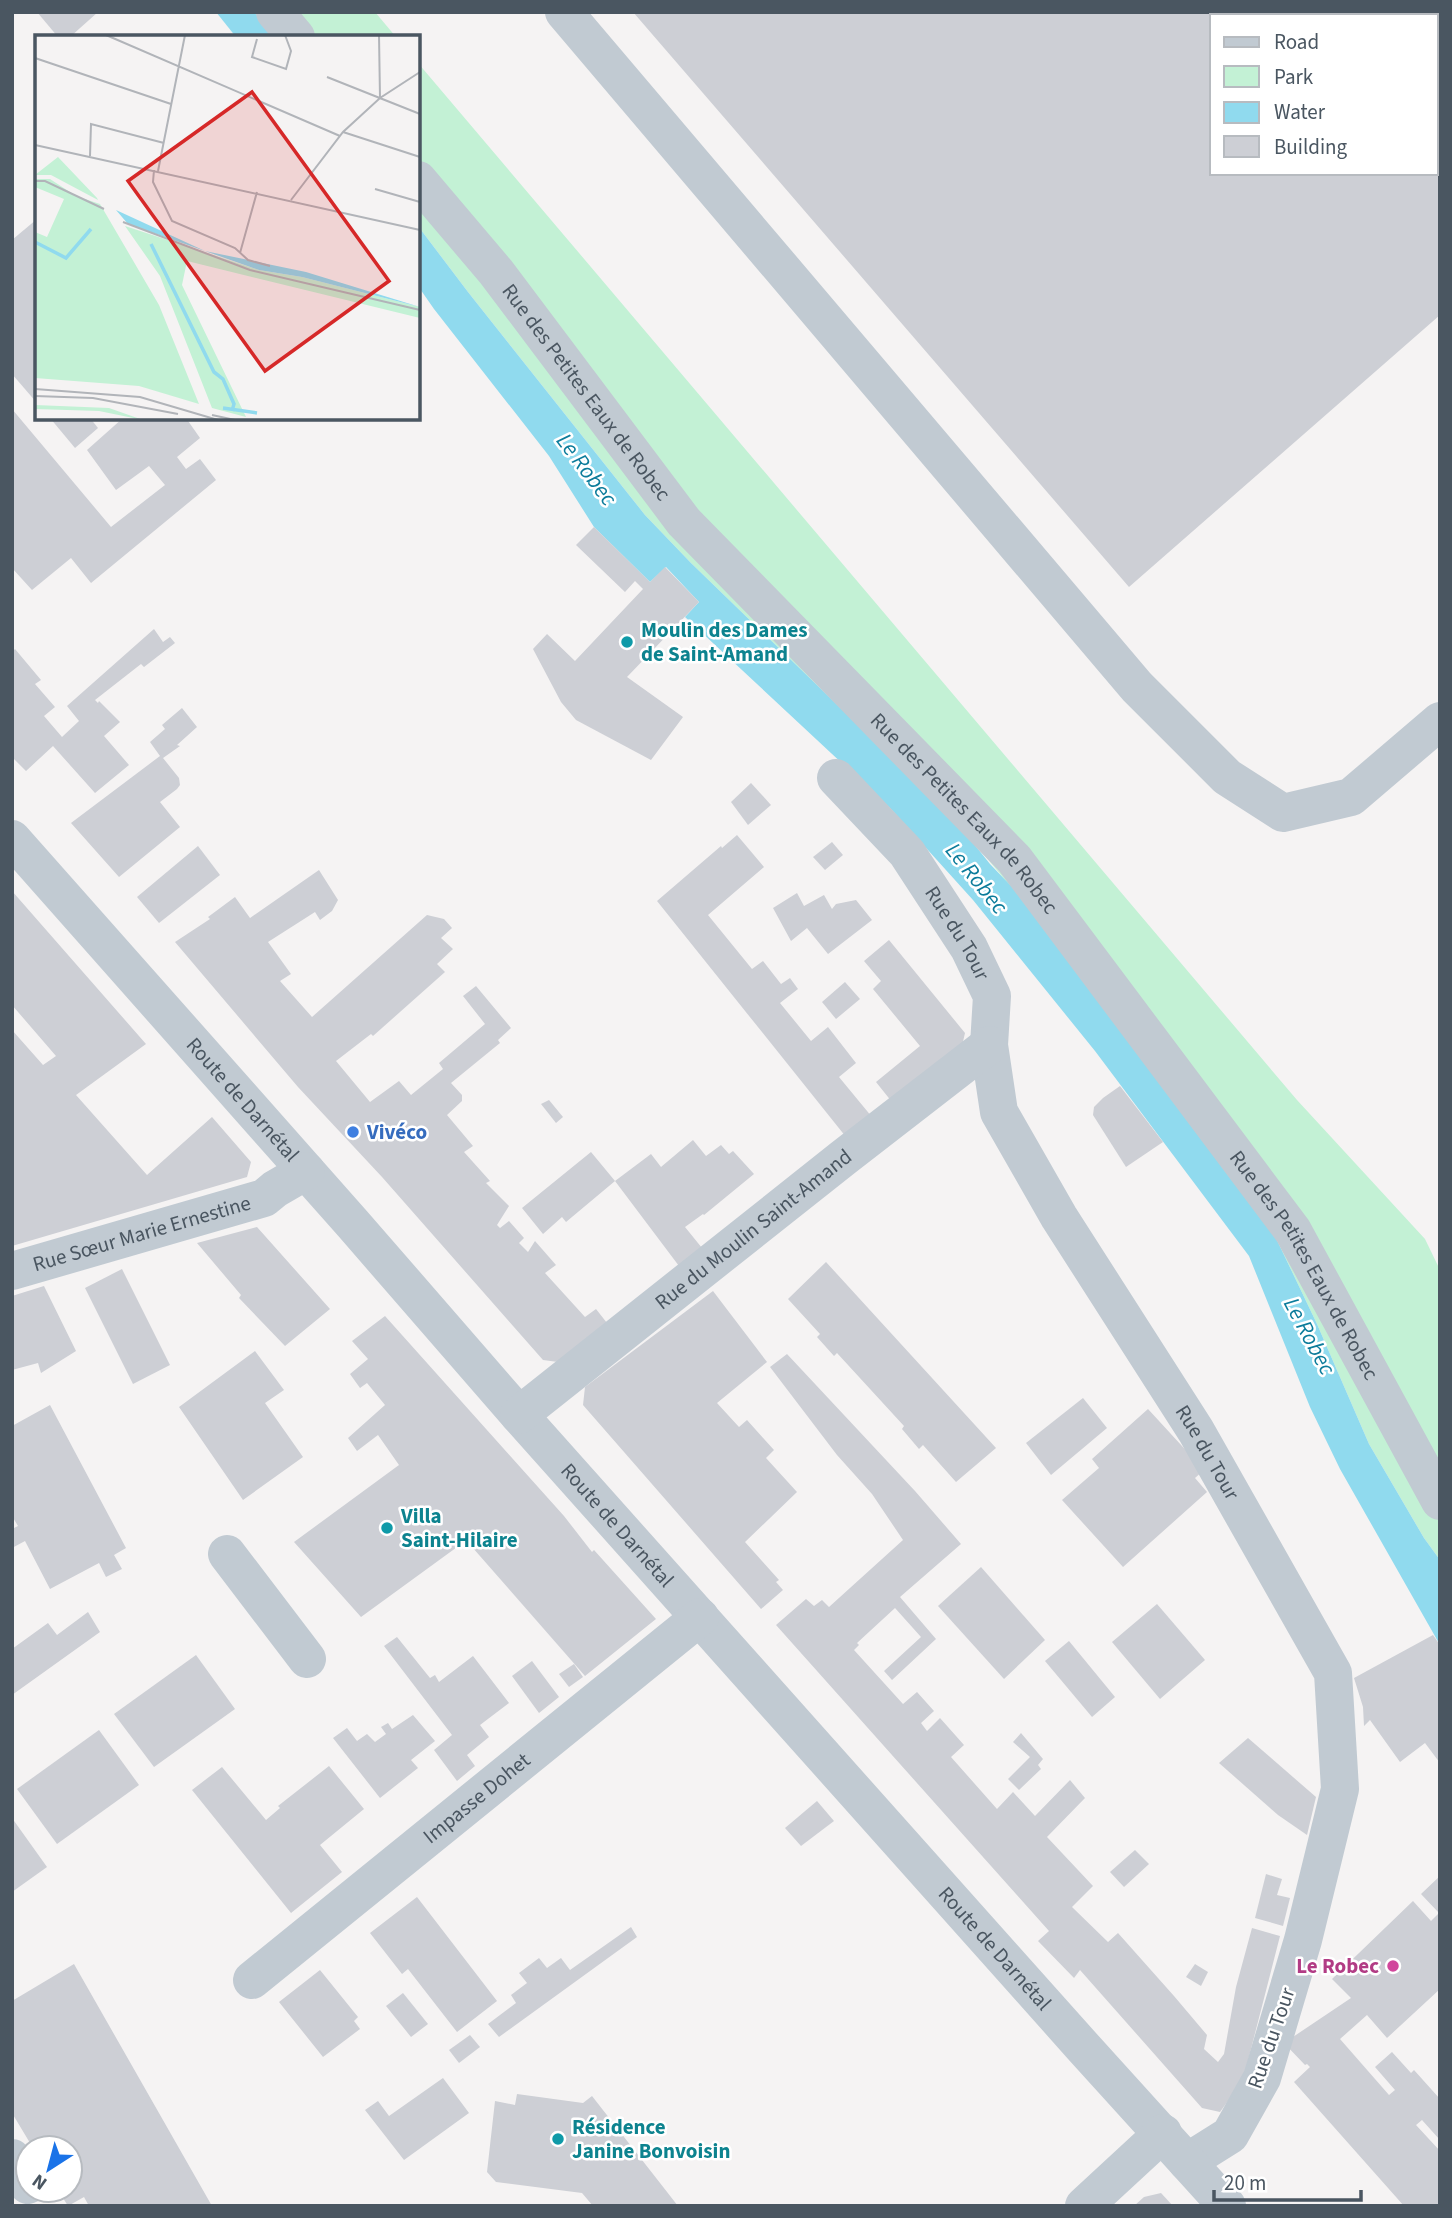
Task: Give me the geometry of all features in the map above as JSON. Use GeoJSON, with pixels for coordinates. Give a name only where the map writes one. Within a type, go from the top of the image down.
{"type":"FeatureCollection","features":[{"type":"Feature","properties":{"kind":"street"},"geometry":{"type":"LineString","coordinates":[[275,12],[294,35]]}},
{"type":"Feature","properties":{"kind":"street"},"geometry":{"type":"LineString","coordinates":[[564,12],[1137,687],[1227,776],[1283,813],[1352,797],[1440,721]]}},
{"type":"Feature","properties":{"kind":"street","name":"Rue des Petites Eaux de Robec"},"geometry":{"type":"LineString","coordinates":[[420,182],[496,272],[684,522],[1014,859],[1293,1231],[1440,1501]]}},
{"type":"Feature","properties":{"kind":"street","name":"Rue du Tour"},"geometry":{"type":"LineString","coordinates":[[836,778],[907,853],[969,948],[992,996],[989,1045],[999,1112],[1059,1217],[1196,1431],[1334,1673],[1340,1789],[1303,1940],[1266,2066],[1230,2134],[1187,2162]]}},
{"type":"Feature","properties":{"kind":"street","name":"Route de Darnétal"},"geometry":{"type":"LineString","coordinates":[[12,839],[519,1415],[1227,2206]]}},
{"type":"Feature","properties":{"kind":"street","name":"Rue du Moulin Saint-Amand"},"geometry":{"type":"LineString","coordinates":[[519,1415],[989,1045]]}},
{"type":"Feature","properties":{"kind":"street","name":"Rue Sœur Marie Ernestine"},"geometry":{"type":"LineString","coordinates":[[12,1271],[264,1198],[306,1171]]}},
{"type":"Feature","properties":{"kind":"street"},"geometry":{"type":"LineString","coordinates":[[227,1553],[307,1659]]}},
{"type":"Feature","properties":{"kind":"street","name":"Impasse Dohet"},"geometry":{"type":"LineString","coordinates":[[252,1980],[700,1617]]}},
{"type":"Feature","properties":{"kind":"street"},"geometry":{"type":"LineString","coordinates":[[1084,2206],[1163,2133]]}},
{"type":"Feature","properties":{"kind":"green space"},"geometry":{"type":"Polygon","coordinates":[[[254,12],[375,12],[394,35],[273,35],[254,12]]]}},
{"type":"Feature","properties":{"kind":"green space"},"geometry":{"type":"Polygon","coordinates":[[[420,65],[1297,1100],[1425,1239],[1440,1270],[1440,1560],[1424,1538],[1369,1444],[1274,1234],[1001,875],[950,814],[645,515],[420,229],[420,65]]]}},
{"type":"Feature","properties":{"kind":"water"},"geometry":{"type":"Polygon","coordinates":[[[216,12],[254,12],[273,35],[234,35],[216,12]]]}},
{"type":"Feature","properties":{"kind":"water"},"geometry":{"type":"Polygon","coordinates":[[[420,229],[645,515],[950,814],[1012,887],[1274,1234],[1369,1444],[1424,1538],[1440,1560],[1440,1645],[1340,1469],[1310,1407],[1249,1256],[1095,1051],[973,900],[890,808],[685,617],[699,602],[666,567],[650,582],[594,527],[549,456],[420,289],[420,229]]]}},
{"type":"Feature","properties":{"kind":"building"},"geometry":{"type":"Polygon","coordinates":[[[37,12],[98,12],[72,35],[56,35],[37,12]]]}},
{"type":"Feature","properties":{"kind":"building"},"geometry":{"type":"Polygon","coordinates":[[[633,12],[1440,12],[1440,315],[1129,587],[633,12]]]}},
{"type":"Feature","properties":{"kind":"building"},"geometry":{"type":"Polygon","coordinates":[[[35,221],[35,401],[12,374],[12,240],[35,221]]]}},
{"type":"Feature","properties":{"kind":"building"},"geometry":{"type":"Polygon","coordinates":[[[12,409],[111,527],[165,485],[149,466],[116,490],[87,450],[121,420],[187,420],[200,438],[177,457],[186,469],[200,459],[216,480],[91,583],[71,558],[32,590],[12,568],[12,409]]]}},
{"type":"Feature","properties":{"kind":"building"},"geometry":{"type":"Polygon","coordinates":[[[52,420],[92,420],[98,428],[75,448],[52,420]]]}},
{"type":"Feature","properties":{"kind":"building","name":"Moulin des Dames de Saint-Amand"},"geometry":{"type":"Polygon","coordinates":[[[594,527],[650,582],[665,567],[699,602],[627,677],[683,717],[651,760],[576,720],[561,702],[533,649],[547,634],[575,661],[643,589],[635,581],[625,592],[576,545],[594,527]]]}},
{"type":"Feature","properties":{"kind":"building"},"geometry":{"type":"Polygon","coordinates":[[[154,629],[163,642],[170,637],[175,643],[144,667],[141,664],[95,700],[120,722],[104,736],[129,765],[95,793],[53,746],[26,771],[12,757],[12,652],[15,649],[41,680],[35,684],[55,707],[44,716],[62,737],[79,721],[67,706],[154,629]]]}},
{"type":"Feature","properties":{"kind":"building"},"geometry":{"type":"Polygon","coordinates":[[[182,708],[197,727],[177,745],[180,746],[163,758],[179,778],[180,785],[160,802],[180,827],[119,877],[71,823],[160,756],[150,742],[165,729],[162,725],[182,708]]]}},
{"type":"Feature","properties":{"kind":"building"},"geometry":{"type":"Polygon","coordinates":[[[751,783],[771,805],[748,825],[731,802],[751,783]]]}},
{"type":"Feature","properties":{"kind":"building"},"geometry":{"type":"Polygon","coordinates":[[[737,835],[764,867],[708,915],[752,969],[763,961],[781,984],[790,978],[798,989],[780,1003],[811,1041],[828,1027],[856,1063],[839,1077],[872,1117],[846,1137],[657,901],[737,835]]]}},
{"type":"Feature","properties":{"kind":"building"},"geometry":{"type":"Polygon","coordinates":[[[832,842],[843,855],[825,870],[813,857],[832,842]]]}},
{"type":"Feature","properties":{"kind":"building"},"geometry":{"type":"Polygon","coordinates":[[[198,846],[220,875],[159,923],[137,897],[198,846]]]}},
{"type":"Feature","properties":{"kind":"building"},"geometry":{"type":"Polygon","coordinates":[[[319,870],[338,900],[332,911],[320,920],[315,912],[268,942],[291,974],[280,981],[312,1017],[427,915],[444,919],[452,928],[441,938],[453,949],[437,964],[445,972],[373,1036],[371,1034],[336,1061],[370,1102],[399,1081],[411,1095],[443,1069],[439,1063],[485,1024],[463,996],[476,986],[511,1028],[498,1040],[500,1043],[451,1083],[462,1095],[462,1101],[447,1115],[473,1146],[464,1152],[490,1181],[486,1183],[509,1206],[497,1225],[500,1228],[509,1221],[524,1238],[519,1243],[528,1252],[535,1241],[556,1265],[545,1273],[585,1317],[596,1309],[607,1323],[558,1362],[543,1360],[382,1177],[298,1087],[175,942],[210,919],[208,917],[235,897],[250,918],[319,870]]]}},
{"type":"Feature","properties":{"kind":"building"},"geometry":{"type":"Polygon","coordinates":[[[12,891],[146,1044],[76,1095],[147,1175],[212,1117],[251,1162],[247,1177],[12,1246],[12,1030],[43,1065],[56,1056],[12,1005],[12,891]]]}},
{"type":"Feature","properties":{"kind":"building"},"geometry":{"type":"Polygon","coordinates":[[[797,893],[804,906],[824,895],[832,909],[836,904],[856,900],[872,920],[828,954],[807,928],[791,941],[773,908],[797,893]]]}},
{"type":"Feature","properties":{"kind":"building"},"geometry":{"type":"Polygon","coordinates":[[[889,940],[965,1033],[962,1046],[892,1102],[876,1082],[920,1046],[873,989],[881,981],[864,961],[889,940]]]}},
{"type":"Feature","properties":{"kind":"building"},"geometry":{"type":"Polygon","coordinates":[[[845,982],[860,999],[836,1019],[822,1002],[845,982]]]}},
{"type":"Feature","properties":{"kind":"building"},"geometry":{"type":"Polygon","coordinates":[[[1120,1086],[1163,1142],[1126,1167],[1093,1115],[1094,1107],[1120,1086]]]}},
{"type":"Feature","properties":{"kind":"building"},"geometry":{"type":"Polygon","coordinates":[[[549,1100],[563,1117],[556,1123],[541,1104],[549,1100]]]}},
{"type":"Feature","properties":{"kind":"building"},"geometry":{"type":"Polygon","coordinates":[[[693,1140],[706,1156],[721,1145],[729,1154],[733,1151],[754,1174],[685,1227],[702,1248],[679,1266],[615,1181],[651,1154],[661,1167],[693,1140]]]}},
{"type":"Feature","properties":{"kind":"building"},"geometry":{"type":"Polygon","coordinates":[[[591,1152],[615,1181],[566,1222],[562,1217],[543,1234],[522,1208],[591,1152]]]}},
{"type":"Feature","properties":{"kind":"building"},"geometry":{"type":"Polygon","coordinates":[[[257,1227],[330,1309],[285,1346],[239,1298],[241,1295],[197,1243],[257,1227]]]}},
{"type":"Feature","properties":{"kind":"building"},"geometry":{"type":"Polygon","coordinates":[[[826,1262],[996,1448],[956,1482],[923,1445],[919,1449],[902,1429],[904,1426],[837,1353],[834,1356],[817,1337],[820,1334],[788,1299],[826,1262]]]}},
{"type":"Feature","properties":{"kind":"building"},"geometry":{"type":"Polygon","coordinates":[[[122,1269],[170,1365],[133,1384],[85,1288],[122,1269]]]}},
{"type":"Feature","properties":{"kind":"building"},"geometry":{"type":"Polygon","coordinates":[[[44,1286],[76,1351],[41,1373],[38,1363],[12,1370],[12,1296],[44,1286]]]}},
{"type":"Feature","properties":{"kind":"building"},"geometry":{"type":"Polygon","coordinates":[[[713,1291],[767,1362],[717,1403],[739,1427],[747,1420],[774,1450],[766,1458],[797,1492],[745,1542],[779,1580],[776,1582],[783,1590],[761,1609],[583,1405],[585,1387],[713,1291]]]}},
{"type":"Feature","properties":{"kind":"building","name":"Villa Saint-Hilaire"},"geometry":{"type":"Polygon","coordinates":[[[385,1316],[564,1516],[592,1552],[594,1550],[656,1619],[585,1676],[458,1531],[456,1532],[464,1542],[361,1617],[294,1542],[399,1465],[378,1435],[357,1451],[348,1438],[385,1405],[367,1383],[360,1388],[350,1374],[368,1359],[352,1341],[385,1316]]]}},
{"type":"Feature","properties":{"kind":"building"},"geometry":{"type":"Polygon","coordinates":[[[255,1351],[284,1390],[265,1403],[303,1457],[243,1500],[179,1407],[255,1351]]]}},
{"type":"Feature","properties":{"kind":"building"},"geometry":{"type":"Polygon","coordinates":[[[787,1354],[961,1544],[900,1597],[936,1639],[892,1680],[884,1671],[921,1637],[895,1608],[857,1643],[859,1645],[854,1650],[903,1704],[917,1692],[934,1711],[921,1723],[927,1731],[940,1718],[964,1745],[951,1757],[997,1809],[1013,1792],[1035,1816],[1070,1780],[1085,1798],[1047,1837],[1093,1886],[1072,1907],[1108,1942],[1118,1933],[1207,2035],[1204,2049],[1218,2062],[1224,2054],[1236,1987],[1252,1928],[1280,1936],[1243,2080],[1220,2112],[1202,2108],[1080,1970],[1074,1978],[1038,1941],[1049,1931],[776,1625],[806,1599],[814,1606],[822,1600],[829,1607],[903,1540],[872,1494],[837,1455],[770,1367],[787,1354]]]}},
{"type":"Feature","properties":{"kind":"building"},"geometry":{"type":"Polygon","coordinates":[[[1083,1398],[1107,1428],[1051,1475],[1026,1443],[1083,1398]]]}},
{"type":"Feature","properties":{"kind":"building"},"geometry":{"type":"Polygon","coordinates":[[[50,1405],[126,1548],[114,1555],[122,1569],[106,1577],[99,1563],[50,1589],[25,1541],[12,1548],[12,1529],[18,1526],[12,1516],[12,1426],[50,1405]]]}},
{"type":"Feature","properties":{"kind":"building"},"geometry":{"type":"Polygon","coordinates":[[[1148,1409],[1204,1470],[1195,1478],[1207,1492],[1123,1567],[1062,1500],[1099,1468],[1092,1459],[1148,1409]]]}},
{"type":"Feature","properties":{"kind":"building"},"geometry":{"type":"Polygon","coordinates":[[[981,1567],[1045,1640],[1004,1679],[938,1606],[981,1567]]]}},
{"type":"Feature","properties":{"kind":"building"},"geometry":{"type":"Polygon","coordinates":[[[1157,1604],[1205,1660],[1160,1699],[1112,1642],[1157,1604]]]}},
{"type":"Feature","properties":{"kind":"building"},"geometry":{"type":"Polygon","coordinates":[[[88,1612],[100,1632],[12,1695],[12,1649],[48,1623],[57,1635],[88,1612]]]}},
{"type":"Feature","properties":{"kind":"building"},"geometry":{"type":"Polygon","coordinates":[[[1433,1635],[1440,1645],[1440,1763],[1425,1743],[1400,1762],[1370,1720],[1364,1726],[1363,1707],[1354,1678],[1433,1635]]]}},
{"type":"Feature","properties":{"kind":"building"},"geometry":{"type":"Polygon","coordinates":[[[397,1637],[430,1678],[435,1675],[439,1682],[473,1656],[509,1703],[480,1725],[489,1737],[467,1755],[475,1766],[457,1781],[434,1750],[452,1735],[384,1646],[397,1637]]]}},
{"type":"Feature","properties":{"kind":"building"},"geometry":{"type":"Polygon","coordinates":[[[1069,1641],[1115,1697],[1092,1717],[1045,1661],[1069,1641]]]}},
{"type":"Feature","properties":{"kind":"building"},"geometry":{"type":"Polygon","coordinates":[[[196,1655],[235,1709],[154,1767],[114,1714],[196,1655]]]}},
{"type":"Feature","properties":{"kind":"building"},"geometry":{"type":"Polygon","coordinates":[[[532,1661],[559,1697],[539,1713],[512,1676],[532,1661]]]}},
{"type":"Feature","properties":{"kind":"building"},"geometry":{"type":"Polygon","coordinates":[[[574,1664],[583,1677],[569,1687],[559,1674],[574,1664]]]}},
{"type":"Feature","properties":{"kind":"building"},"geometry":{"type":"Polygon","coordinates":[[[413,1715],[435,1741],[411,1760],[418,1768],[380,1798],[333,1738],[347,1728],[357,1741],[367,1734],[375,1742],[386,1734],[381,1727],[388,1723],[392,1729],[413,1715]]]}},
{"type":"Feature","properties":{"kind":"building"},"geometry":{"type":"Polygon","coordinates":[[[99,1730],[139,1785],[57,1844],[17,1789],[99,1730]]]}},
{"type":"Feature","properties":{"kind":"building"},"geometry":{"type":"Polygon","coordinates":[[[1021,1733],[1043,1759],[1038,1765],[1041,1769],[1019,1790],[1008,1779],[1030,1757],[1013,1742],[1021,1733]]]}},
{"type":"Feature","properties":{"kind":"building"},"geometry":{"type":"Polygon","coordinates":[[[1248,1738],[1316,1797],[1307,1835],[1278,1815],[1219,1763],[1248,1738]]]}},
{"type":"Feature","properties":{"kind":"building"},"geometry":{"type":"Polygon","coordinates":[[[329,1766],[364,1809],[320,1845],[342,1872],[291,1913],[192,1790],[222,1767],[266,1820],[280,1808],[278,1806],[329,1766]]]}},
{"type":"Feature","properties":{"kind":"building"},"geometry":{"type":"Polygon","coordinates":[[[817,1801],[834,1821],[801,1846],[785,1828],[817,1801]]]}},
{"type":"Feature","properties":{"kind":"building"},"geometry":{"type":"Polygon","coordinates":[[[12,1818],[47,1867],[12,1892],[12,1818]]]}},
{"type":"Feature","properties":{"kind":"building"},"geometry":{"type":"Polygon","coordinates":[[[1135,1850],[1149,1864],[1124,1887],[1110,1872],[1135,1850]]]}},
{"type":"Feature","properties":{"kind":"building"},"geometry":{"type":"Polygon","coordinates":[[[1266,1874],[1282,1879],[1277,1895],[1290,1898],[1283,1926],[1255,1918],[1266,1874]]]}},
{"type":"Feature","properties":{"kind":"building"},"geometry":{"type":"Polygon","coordinates":[[[1440,1876],[1440,1989],[1387,2038],[1367,2015],[1340,2039],[1389,2095],[1395,2090],[1375,2067],[1392,2052],[1411,2073],[1414,2070],[1440,2099],[1440,2140],[1422,2120],[1416,2125],[1440,2151],[1440,2204],[1404,2206],[1294,2082],[1310,2067],[1284,2043],[1351,1998],[1332,1979],[1413,1901],[1431,1921],[1439,1913],[1421,1894],[1440,1876]]]}},
{"type":"Feature","properties":{"kind":"building"},"geometry":{"type":"Polygon","coordinates":[[[417,1897],[497,2001],[457,2032],[408,1969],[402,1974],[370,1933],[417,1897]]]}},
{"type":"Feature","properties":{"kind":"building"},"geometry":{"type":"Polygon","coordinates":[[[631,1927],[637,1937],[499,2037],[488,2024],[516,2003],[511,1995],[527,1983],[519,1973],[539,1958],[547,1968],[561,1958],[570,1970],[631,1927]]]}},
{"type":"Feature","properties":{"kind":"building"},"geometry":{"type":"Polygon","coordinates":[[[74,1964],[212,2206],[89,2206],[84,2197],[84,2134],[25,2134],[12,2113],[12,2001],[74,1964]]]}},
{"type":"Feature","properties":{"kind":"building"},"geometry":{"type":"Polygon","coordinates":[[[1195,1964],[1208,1972],[1201,1986],[1186,1977],[1195,1964]]]}},
{"type":"Feature","properties":{"kind":"building"},"geometry":{"type":"Polygon","coordinates":[[[320,1970],[358,2017],[354,2021],[360,2029],[323,2057],[279,2002],[320,1970]]]}},
{"type":"Feature","properties":{"kind":"building"},"geometry":{"type":"Polygon","coordinates":[[[403,1993],[428,2024],[411,2037],[386,2006],[403,1993]]]}},
{"type":"Feature","properties":{"kind":"building"},"geometry":{"type":"Polygon","coordinates":[[[470,2035],[480,2047],[459,2063],[449,2050],[470,2035]]]}},
{"type":"Feature","properties":{"kind":"building"},"geometry":{"type":"Polygon","coordinates":[[[443,2078],[469,2113],[404,2160],[365,2110],[378,2101],[389,2116],[443,2078]]]}},
{"type":"Feature","properties":{"kind":"building","name":"Résidence Janine Bonvoisin"},"geometry":{"type":"Polygon","coordinates":[[[517,2094],[583,2103],[592,2096],[678,2206],[593,2206],[582,2193],[496,2182],[487,2172],[495,2101],[515,2105],[517,2094]]]}},
{"type":"Feature","properties":{"kind":"building"},"geometry":{"type":"Polygon","coordinates":[[[1161,2193],[1173,2206],[1134,2206],[1144,2197],[1161,2193]]]}},
{"type":"Feature","properties":{"kind":"place","name":"Moulin des Dames de Saint-Amand"},"geometry":{"type":"Point","coordinates":[627,642]}},
{"type":"Feature","properties":{"kind":"place","name":"Vivéco"},"geometry":{"type":"Point","coordinates":[353,1132]}},
{"type":"Feature","properties":{"kind":"place","name":"Villa Saint-Hilaire"},"geometry":{"type":"Point","coordinates":[387,1528]}},
{"type":"Feature","properties":{"kind":"place","name":"Le Robec"},"geometry":{"type":"Point","coordinates":[1393,1966]}},
{"type":"Feature","properties":{"kind":"place","name":"Résidence Janine Bonvoisin"},"geometry":{"type":"Point","coordinates":[558,2139]}}]}
